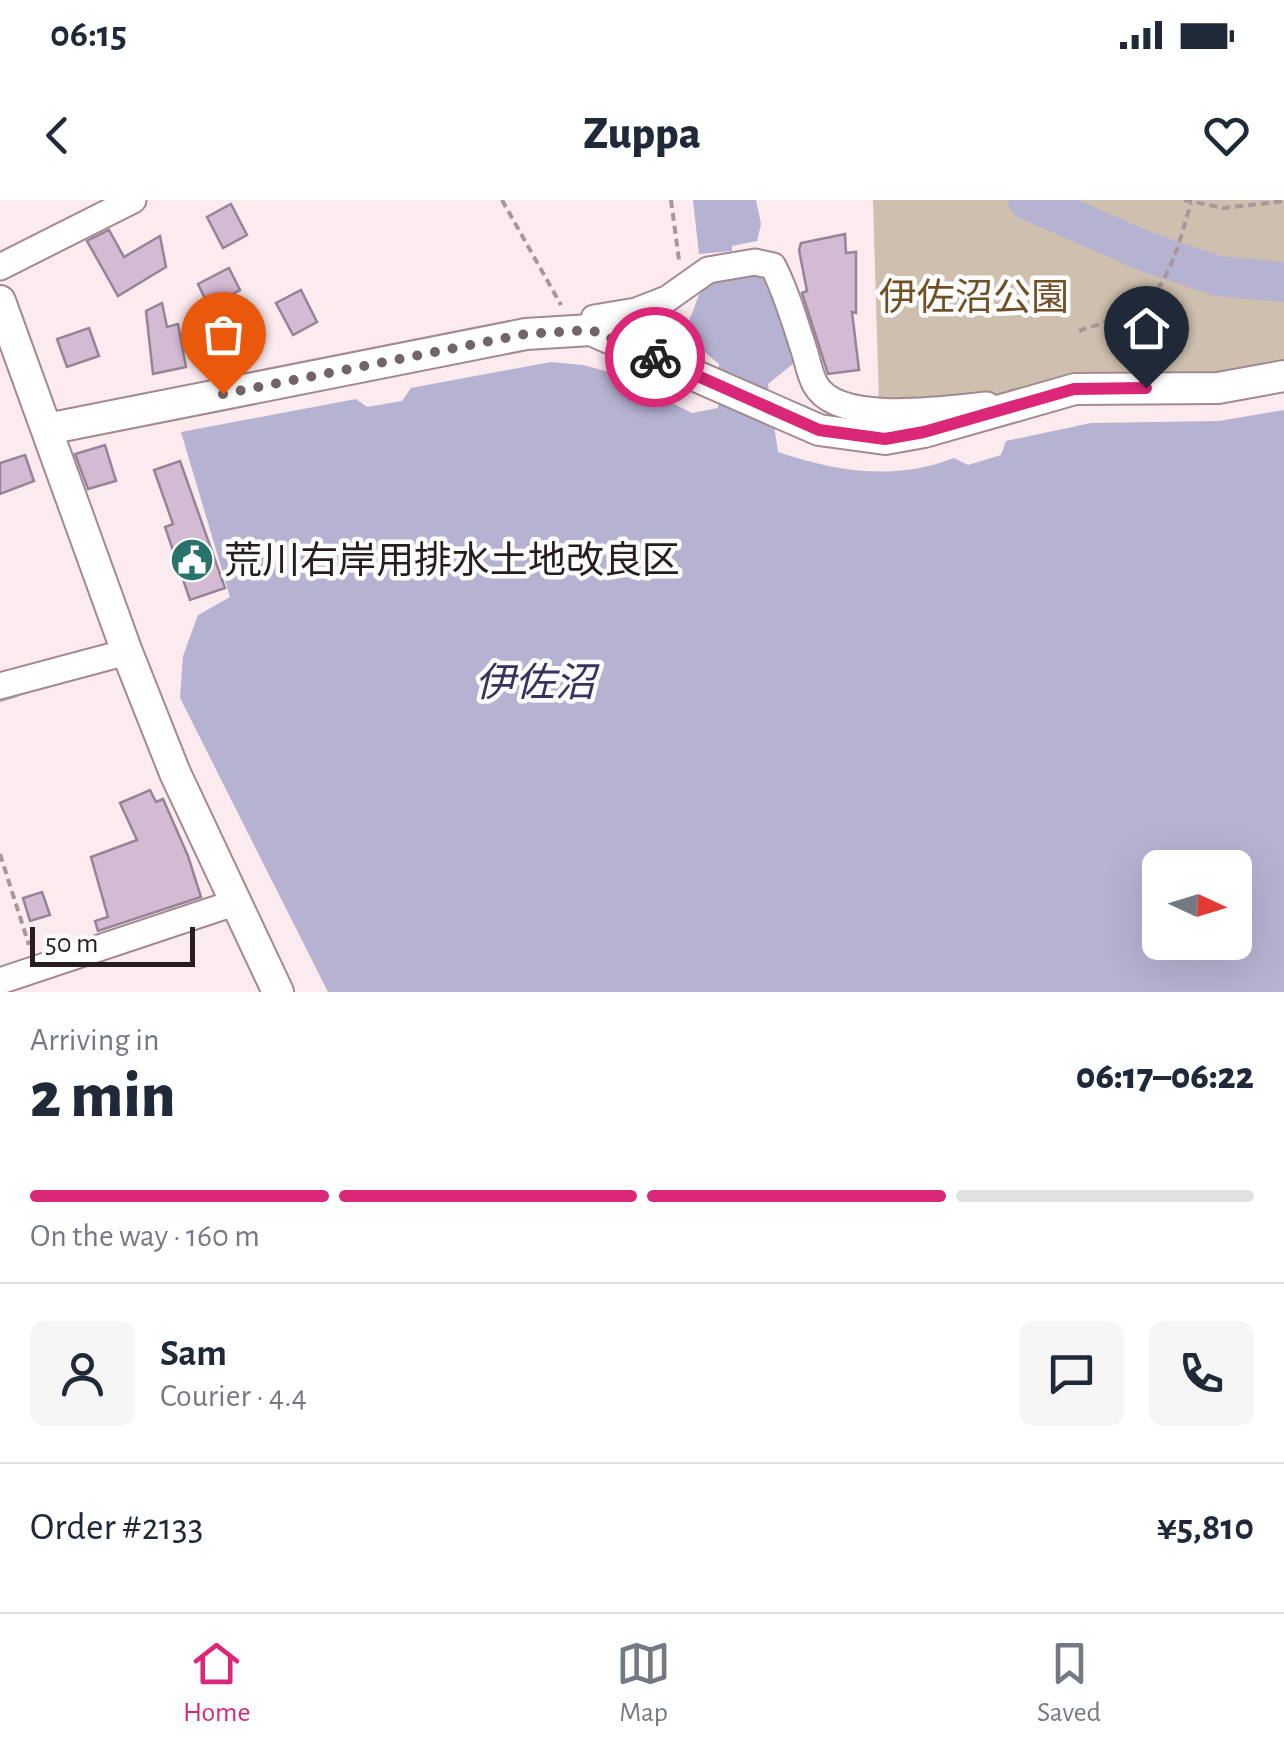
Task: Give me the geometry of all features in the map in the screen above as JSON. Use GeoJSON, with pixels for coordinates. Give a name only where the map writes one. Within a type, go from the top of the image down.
{"type":"FeatureCollection","features":[{"type":"Feature","properties":{"kind":"street"},"geometry":{"type":"LineString","coordinates":[[0,268],[133,200]]}},
{"type":"Feature","properties":{"kind":"street"},"geometry":{"type":"LineString","coordinates":[[583,331],[594,318],[636,311],[667,298],[708,270],[756,262],[773,266],[788,296],[815,386],[832,402],[874,410],[927,410],[1031,401]]}},
{"type":"Feature","properties":{"kind":"street"},"geometry":{"type":"LineString","coordinates":[[0,301],[175,773],[278,992]]}},
{"type":"Feature","properties":{"kind":"street"},"geometry":{"type":"LineString","coordinates":[[47,429],[526,334],[583,331],[713,382],[819,430],[885,439],[924,432],[1074,389],[1218,388],[1284,376]]}},
{"type":"Feature","properties":{"kind":"street"},"geometry":{"type":"LineString","coordinates":[[0,686],[127,652]]}},
{"type":"Feature","properties":{"kind":"street"},"geometry":{"type":"LineString","coordinates":[[0,981],[237,902]]}},
{"type":"Feature","properties":{"kind":"path"},"geometry":{"type":"LineString","coordinates":[[502,200],[583,331]]}},
{"type":"Feature","properties":{"kind":"path"},"geometry":{"type":"LineString","coordinates":[[671,200],[685,284]]}},
{"type":"Feature","properties":{"kind":"path"},"geometry":{"type":"LineString","coordinates":[[1184,200],[1224,208],[1284,201]]}},
{"type":"Feature","properties":{"kind":"path"},"geometry":{"type":"LineString","coordinates":[[1080,331],[1141,306],[1164,278],[1191,203]]}},
{"type":"Feature","properties":{"kind":"path"},"geometry":{"type":"LineString","coordinates":[[0,854],[37,969]]}},
{"type":"Feature","properties":{"kind":"green space","name":"伊佐沼公園"},"geometry":{"type":"Polygon","coordinates":[[[873,200],[1284,200],[1284,368],[879,404],[873,200]]]}},
{"type":"Feature","properties":{"kind":"water"},"geometry":{"type":"Polygon","coordinates":[[[693,200],[756,200],[761,224],[757,241],[732,246],[732,251],[699,254],[693,200]]]}},
{"type":"Feature","properties":{"kind":"water","name":"伊佐沼"},"geometry":{"type":"Polygon","coordinates":[[[754,271],[768,280],[794,363],[768,384],[778,452],[822,465],[866,471],[910,470],[954,458],[968,465],[1001,455],[1006,441],[1091,423],[1219,421],[1284,410],[1284,992],[328,992],[180,698],[183,656],[198,615],[230,597],[181,432],[356,399],[367,407],[402,401],[411,388],[551,362],[613,373],[692,413],[718,408],[719,364],[692,342],[688,324],[702,287],[754,271]]]}},
{"type":"Feature","properties":{"kind":"building"},"geometry":{"type":"Polygon","coordinates":[[[231,204],[247,235],[223,248],[207,217],[231,204]]]}},
{"type":"Feature","properties":{"kind":"building"},"geometry":{"type":"Polygon","coordinates":[[[109,230],[124,257],[160,236],[166,267],[118,296],[87,241],[109,230]]]}},
{"type":"Feature","properties":{"kind":"building"},"geometry":{"type":"Polygon","coordinates":[[[845,234],[846,253],[856,252],[856,313],[852,312],[859,370],[828,374],[802,293],[807,291],[799,250],[801,243],[845,234]]]}},
{"type":"Feature","properties":{"kind":"building"},"geometry":{"type":"Polygon","coordinates":[[[229,268],[240,290],[209,307],[198,284],[229,268]]]}},
{"type":"Feature","properties":{"kind":"building"},"geometry":{"type":"Polygon","coordinates":[[[301,290],[317,322],[293,335],[276,303],[301,290]]]}},
{"type":"Feature","properties":{"kind":"building"},"geometry":{"type":"Polygon","coordinates":[[[162,303],[167,327],[178,324],[186,367],[153,374],[146,311],[162,303]]]}},
{"type":"Feature","properties":{"kind":"building"},"geometry":{"type":"Polygon","coordinates":[[[89,328],[99,356],[67,367],[57,339],[89,328]]]}},
{"type":"Feature","properties":{"kind":"building"},"geometry":{"type":"Polygon","coordinates":[[[105,445],[116,481],[88,489],[75,454],[105,445]]]}},
{"type":"Feature","properties":{"kind":"building"},"geometry":{"type":"Polygon","coordinates":[[[25,455],[34,481],[0,494],[0,463],[25,455]]]}},
{"type":"Feature","properties":{"kind":"building","name":"荒川右岸用排水土地改良区"},"geometry":{"type":"Polygon","coordinates":[[[180,461],[225,588],[190,600],[165,527],[173,524],[154,470],[180,461]]]}},
{"type":"Feature","properties":{"kind":"building"},"geometry":{"type":"Polygon","coordinates":[[[150,790],[156,802],[163,799],[201,897],[98,931],[95,921],[108,917],[91,857],[137,840],[120,803],[150,790]]]}},
{"type":"Feature","properties":{"kind":"building"},"geometry":{"type":"Polygon","coordinates":[[[42,892],[50,915],[30,921],[23,898],[42,892]]]}},
{"type":"Feature","properties":{"kind":"waterway"},"geometry":{"type":"LineString","coordinates":[[1028,200],[1147,252],[1218,276],[1284,282]]}},
{"type":"Feature","properties":{"kind":"waterway"},"geometry":{"type":"LineString","coordinates":[[0,699],[17,694]]}},
{"type":"Feature","properties":{"kind":"way so far"},"geometry":{"type":"LineString","coordinates":[[223,394],[526,334],[591,330],[655,357]]}},
{"type":"Feature","properties":{"kind":"place","name":"荒川右岸用排水土地改良区"},"geometry":{"type":"Point","coordinates":[192,560]}},
{"type":"Feature","properties":{"kind":"route"},"geometry":{"type":"LineString","coordinates":[[655,357],[819,430],[885,439],[924,432],[1074,389],[1146,388]]}}]}
